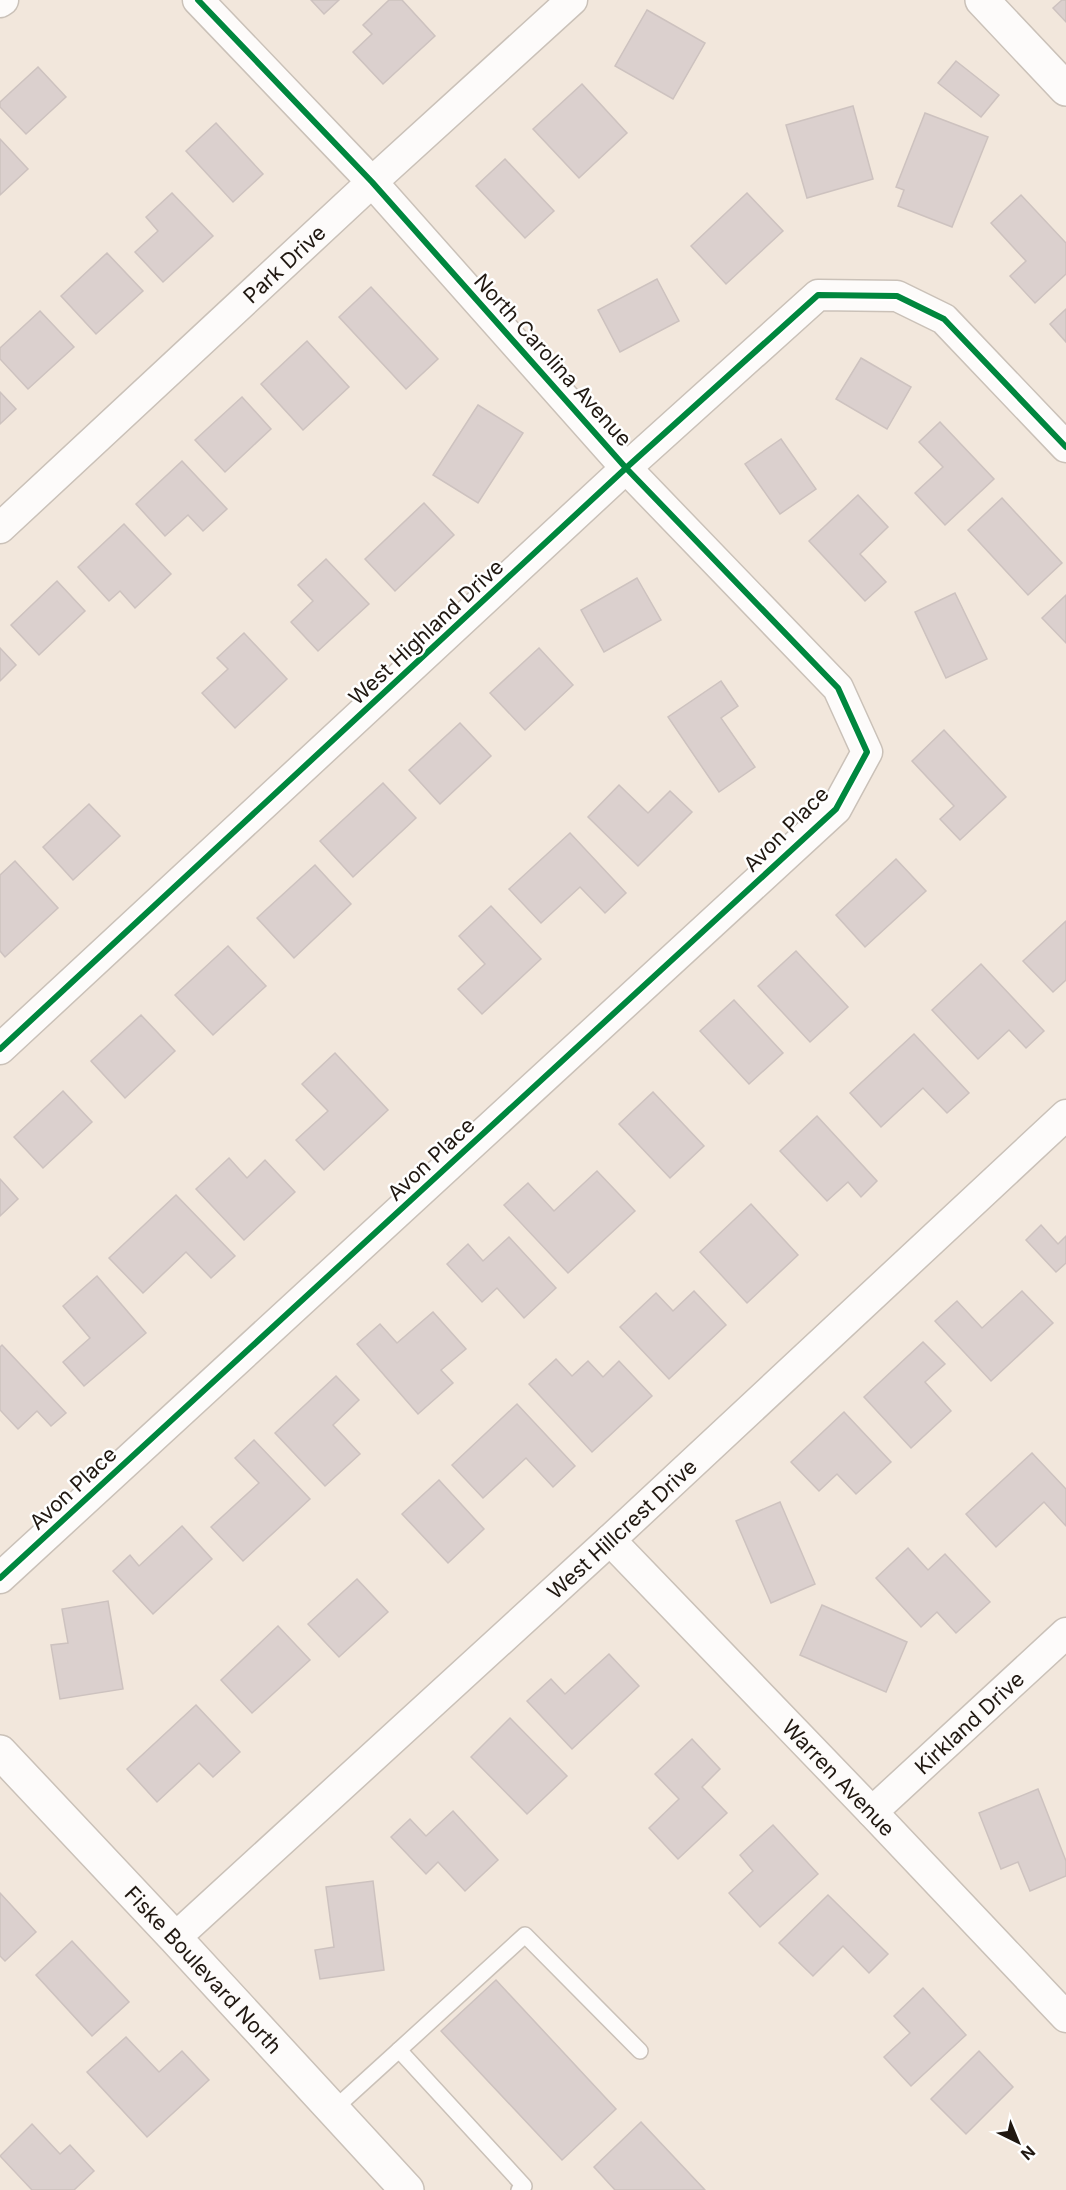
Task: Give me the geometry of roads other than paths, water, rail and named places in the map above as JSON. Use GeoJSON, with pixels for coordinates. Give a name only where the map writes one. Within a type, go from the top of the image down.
{"type":"FeatureCollection","features":[{"type":"Feature","properties":{"kind":"street","name":"North Carolina Avenue"},"geometry":{"type":"LineString","coordinates":[[198,0],[372,182],[626,468],[838,688],[867,752]]}},
{"type":"Feature","properties":{"kind":"street","name":"Park Drive"},"geometry":{"type":"LineString","coordinates":[[0,528],[372,182],[572,0]]}},
{"type":"Feature","properties":{"kind":"street"},"geometry":{"type":"LineString","coordinates":[[982,0],[1066,89]]}},
{"type":"Feature","properties":{"kind":"street","name":"West Highland Drive"},"geometry":{"type":"LineString","coordinates":[[0,1049],[626,468],[818,295],[897,296],[944,319],[1066,447]]}},
{"type":"Feature","properties":{"kind":"street","name":"Avon Place"},"geometry":{"type":"LineString","coordinates":[[0,1578],[836,809],[867,752]]}},
{"type":"Feature","properties":{"kind":"street","name":"West Hillcrest Drive"},"geometry":{"type":"LineString","coordinates":[[175,1938],[610,1540],[1066,1115]]}},
{"type":"Feature","properties":{"kind":"street","name":"Warren Avenue"},"geometry":{"type":"LineString","coordinates":[[610,1540],[1066,2017]]}},
{"type":"Feature","properties":{"kind":"street","name":"Kirkland Drive"},"geometry":{"type":"LineString","coordinates":[[872,1812],[1066,1633]]}},
{"type":"Feature","properties":{"kind":"street","name":"Fiske Boulevard North"},"geometry":{"type":"LineString","coordinates":[[0,1752],[407,2190]]}},
{"type":"Feature","properties":{"kind":"lane"},"geometry":{"type":"LineString","coordinates":[[333,2110],[525,1935],[640,2051]]}},
{"type":"Feature","properties":{"kind":"lane"},"geometry":{"type":"LineString","coordinates":[[399,2050],[524,2186],[519,2190]]}}]}
